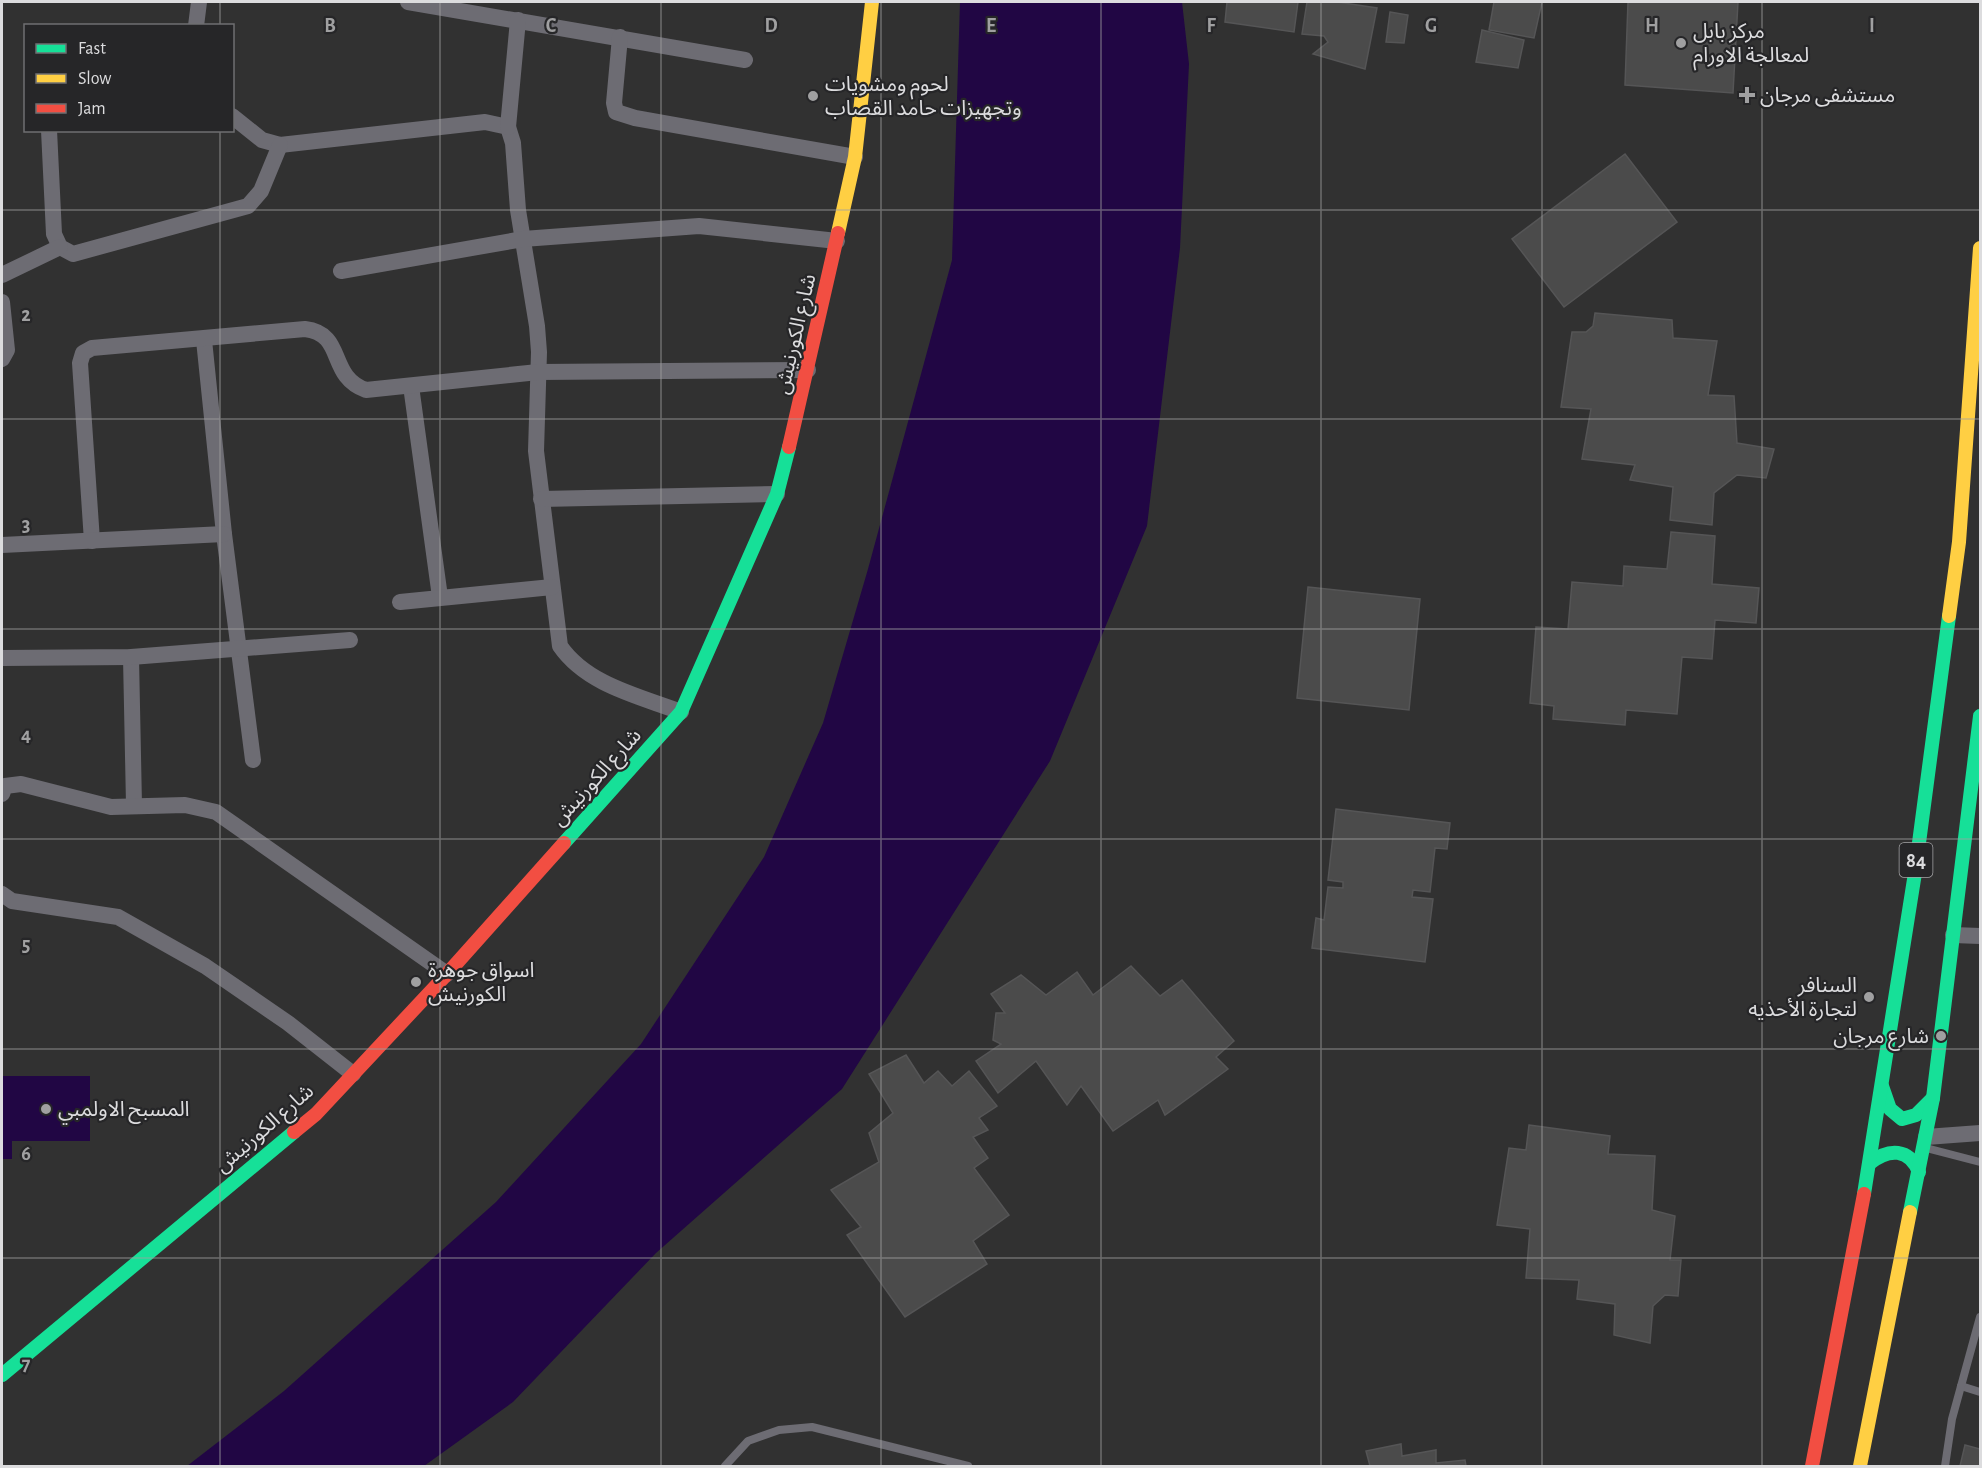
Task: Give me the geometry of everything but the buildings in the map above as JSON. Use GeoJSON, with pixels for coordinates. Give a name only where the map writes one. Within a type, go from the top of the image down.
{"type":"FeatureCollection","features":[{"type":"Feature","properties":{"kind":"main road","name":"شارع الكورنيش"},"geometry":{"type":"LineString","coordinates":[[2,1375],[316,1114],[447,974],[681,712],[777,494],[808,370],[855,157],[872,2]]}},
{"type":"Feature","properties":{"kind":"main road","name":"84"},"geometry":{"type":"LineString","coordinates":[[1812,1467],[1870,1163],[1915,873],[1959,542],[1980,249]]}},
{"type":"Feature","properties":{"kind":"main road","name":"84"},"geometry":{"type":"LineString","coordinates":[[1860,1467],[1926,1142],[1953,935],[1975,809],[1980,716]]}},
{"type":"Feature","properties":{"kind":"main road"},"geometry":{"type":"LineString","coordinates":[[1882,1086],[1886,1103],[1892,1114],[1903,1119],[1916,1117],[1933,1098]]}},
{"type":"Feature","properties":{"kind":"main road"},"geometry":{"type":"LineString","coordinates":[[1870,1163],[1886,1151],[1897,1150],[1913,1158],[1919,1172]]}},
{"type":"Feature","properties":{"kind":"street"},"geometry":{"type":"LineString","coordinates":[[196,24],[199,2]]}},
{"type":"Feature","properties":{"kind":"street"},"geometry":{"type":"LineString","coordinates":[[413,2],[746,60]]}},
{"type":"Feature","properties":{"kind":"street"},"geometry":{"type":"LineString","coordinates":[[518,20],[508,127],[513,143],[523,239],[537,327],[536,451],[560,646],[571,663],[593,678],[681,712]]}},
{"type":"Feature","properties":{"kind":"street"},"geometry":{"type":"LineString","coordinates":[[620,37],[614,103],[616,112],[635,118],[855,157]]}},
{"type":"Feature","properties":{"kind":"street"},"geometry":{"type":"LineString","coordinates":[[234,118],[262,140],[280,145],[485,122],[508,127]]}},
{"type":"Feature","properties":{"kind":"street"},"geometry":{"type":"LineString","coordinates":[[49,132],[54,234],[60,247],[73,254],[248,206],[261,191],[280,145]]}},
{"type":"Feature","properties":{"kind":"street"},"geometry":{"type":"LineString","coordinates":[[341,271],[523,239],[699,226],[837,241]]}},
{"type":"Feature","properties":{"kind":"street"},"geometry":{"type":"LineString","coordinates":[[2,275],[60,247]]}},
{"type":"Feature","properties":{"kind":"street"},"geometry":{"type":"LineString","coordinates":[[2,302],[7,350],[2,359]]}},
{"type":"Feature","properties":{"kind":"street"},"geometry":{"type":"LineString","coordinates":[[92,541],[80,363],[83,353],[92,348],[204,340],[306,329],[318,331],[327,337],[345,379],[353,386],[366,390],[538,372],[808,370]]}},
{"type":"Feature","properties":{"kind":"street"},"geometry":{"type":"LineString","coordinates":[[204,340],[224,534],[253,760]]}},
{"type":"Feature","properties":{"kind":"street"},"geometry":{"type":"LineString","coordinates":[[411,387],[440,597]]}},
{"type":"Feature","properties":{"kind":"street"},"geometry":{"type":"LineString","coordinates":[[541,499],[777,494]]}},
{"type":"Feature","properties":{"kind":"street"},"geometry":{"type":"LineString","coordinates":[[2,545],[224,534]]}},
{"type":"Feature","properties":{"kind":"street"},"geometry":{"type":"LineString","coordinates":[[400,602],[552,587]]}},
{"type":"Feature","properties":{"kind":"street"},"geometry":{"type":"LineString","coordinates":[[2,658],[131,657],[350,640]]}},
{"type":"Feature","properties":{"kind":"street"},"geometry":{"type":"LineString","coordinates":[[131,657],[134,805]]}},
{"type":"Feature","properties":{"kind":"street"},"geometry":{"type":"LineString","coordinates":[[2,794],[6,786],[21,784],[111,807],[185,806],[216,812],[447,974]]}},
{"type":"Feature","properties":{"kind":"street"},"geometry":{"type":"LineString","coordinates":[[2,894],[12,901],[118,917],[180,950],[228,981],[353,1074]]}},
{"type":"Feature","properties":{"kind":"street"},"geometry":{"type":"LineString","coordinates":[[1953,935],[1980,936]]}},
{"type":"Feature","properties":{"kind":"street"},"geometry":{"type":"LineString","coordinates":[[1926,1142],[1980,1133]]}},
{"type":"Feature","properties":{"kind":"lane"},"geometry":{"type":"LineString","coordinates":[[1926,1142],[1980,1162]]}},
{"type":"Feature","properties":{"kind":"lane"},"geometry":{"type":"LineString","coordinates":[[1945,1467],[1947,1441],[1980,1317]]}},
{"type":"Feature","properties":{"kind":"lane"},"geometry":{"type":"LineString","coordinates":[[1961,1386],[1980,1392]]}},
{"type":"Feature","properties":{"kind":"lane"},"geometry":{"type":"LineString","coordinates":[[724,1467],[748,1441],[779,1430],[812,1427],[968,1467]]}},
{"type":"Feature","properties":{"kind":"shaded area"},"geometry":{"type":"Polygon","coordinates":[[[960,2],[1182,2],[1189,64],[1180,248],[1147,526],[1050,761],[842,1089],[656,1253],[513,1402],[424,1466],[187,1466],[284,1391],[496,1202],[641,1044],[764,857],[823,723],[868,569],[952,260],[960,2]]]}},
{"type":"Feature","properties":{"kind":"shaded area","name":"المسبح الاولمبي"},"geometry":{"type":"Polygon","coordinates":[[[2,1076],[90,1076],[90,1141],[12,1141],[12,1159],[2,1159],[2,1076]]]}},
{"type":"Feature","properties":{"kind":"traffic: fast"},"geometry":{"type":"LineString","coordinates":[[564,843],[681,712],[777,494],[789,447]]}},
{"type":"Feature","properties":{"kind":"traffic: fast"},"geometry":{"type":"LineString","coordinates":[[1864,1194],[1915,873],[1949,616]]}},
{"type":"Feature","properties":{"kind":"traffic: fast"},"geometry":{"type":"LineString","coordinates":[[1910,1212],[1933,1098],[1980,716]]}},
{"type":"Feature","properties":{"kind":"traffic: fast"},"geometry":{"type":"LineString","coordinates":[[1882,1086],[1890,1109],[1902,1119],[1916,1115],[1933,1098]]}},
{"type":"Feature","properties":{"kind":"traffic: fast"},"geometry":{"type":"LineString","coordinates":[[2,1375],[294,1132]]}},
{"type":"Feature","properties":{"kind":"traffic: fast"},"geometry":{"type":"LineString","coordinates":[[1870,1163],[1884,1155],[1898,1153],[1910,1158],[1919,1172]]}},
{"type":"Feature","properties":{"kind":"traffic: slow"},"geometry":{"type":"LineString","coordinates":[[838,233],[855,157],[872,2]]}},
{"type":"Feature","properties":{"kind":"traffic: slow"},"geometry":{"type":"LineString","coordinates":[[1949,616],[1959,542],[1980,248]]}},
{"type":"Feature","properties":{"kind":"traffic: slow"},"geometry":{"type":"LineString","coordinates":[[1860,1466],[1910,1212]]}},
{"type":"Feature","properties":{"kind":"traffic: jam"},"geometry":{"type":"LineString","coordinates":[[789,447],[838,233]]}},
{"type":"Feature","properties":{"kind":"traffic: jam"},"geometry":{"type":"LineString","coordinates":[[294,1132],[316,1114],[447,974],[564,843]]}},
{"type":"Feature","properties":{"kind":"traffic: jam"},"geometry":{"type":"LineString","coordinates":[[1812,1466],[1864,1194]]}},
{"type":"Feature","properties":{"kind":"place","name":"مركز بابل لمعالجة الاورام"},"geometry":{"type":"Point","coordinates":[1681,43]}},
{"type":"Feature","properties":{"kind":"place","name":"مستشفى مرجان"},"geometry":{"type":"Point","coordinates":[1747,95]}},
{"type":"Feature","properties":{"kind":"place","name":"لحوم ومشويات وتجهيزات حامد القصاب"},"geometry":{"type":"Point","coordinates":[813,96]}},
{"type":"Feature","properties":{"kind":"place","name":"اسواق جوهرة الكورنيش"},"geometry":{"type":"Point","coordinates":[416,982]}},
{"type":"Feature","properties":{"kind":"place","name":"السنافر لتجارة الأحذيه"},"geometry":{"type":"Point","coordinates":[1869,997]}},
{"type":"Feature","properties":{"kind":"place","name":"شارع مرجان"},"geometry":{"type":"Point","coordinates":[1941,1036]}},
{"type":"Feature","properties":{"kind":"place","name":"المسبح الاولمبي"},"geometry":{"type":"Point","coordinates":[46,1109]}}]}
